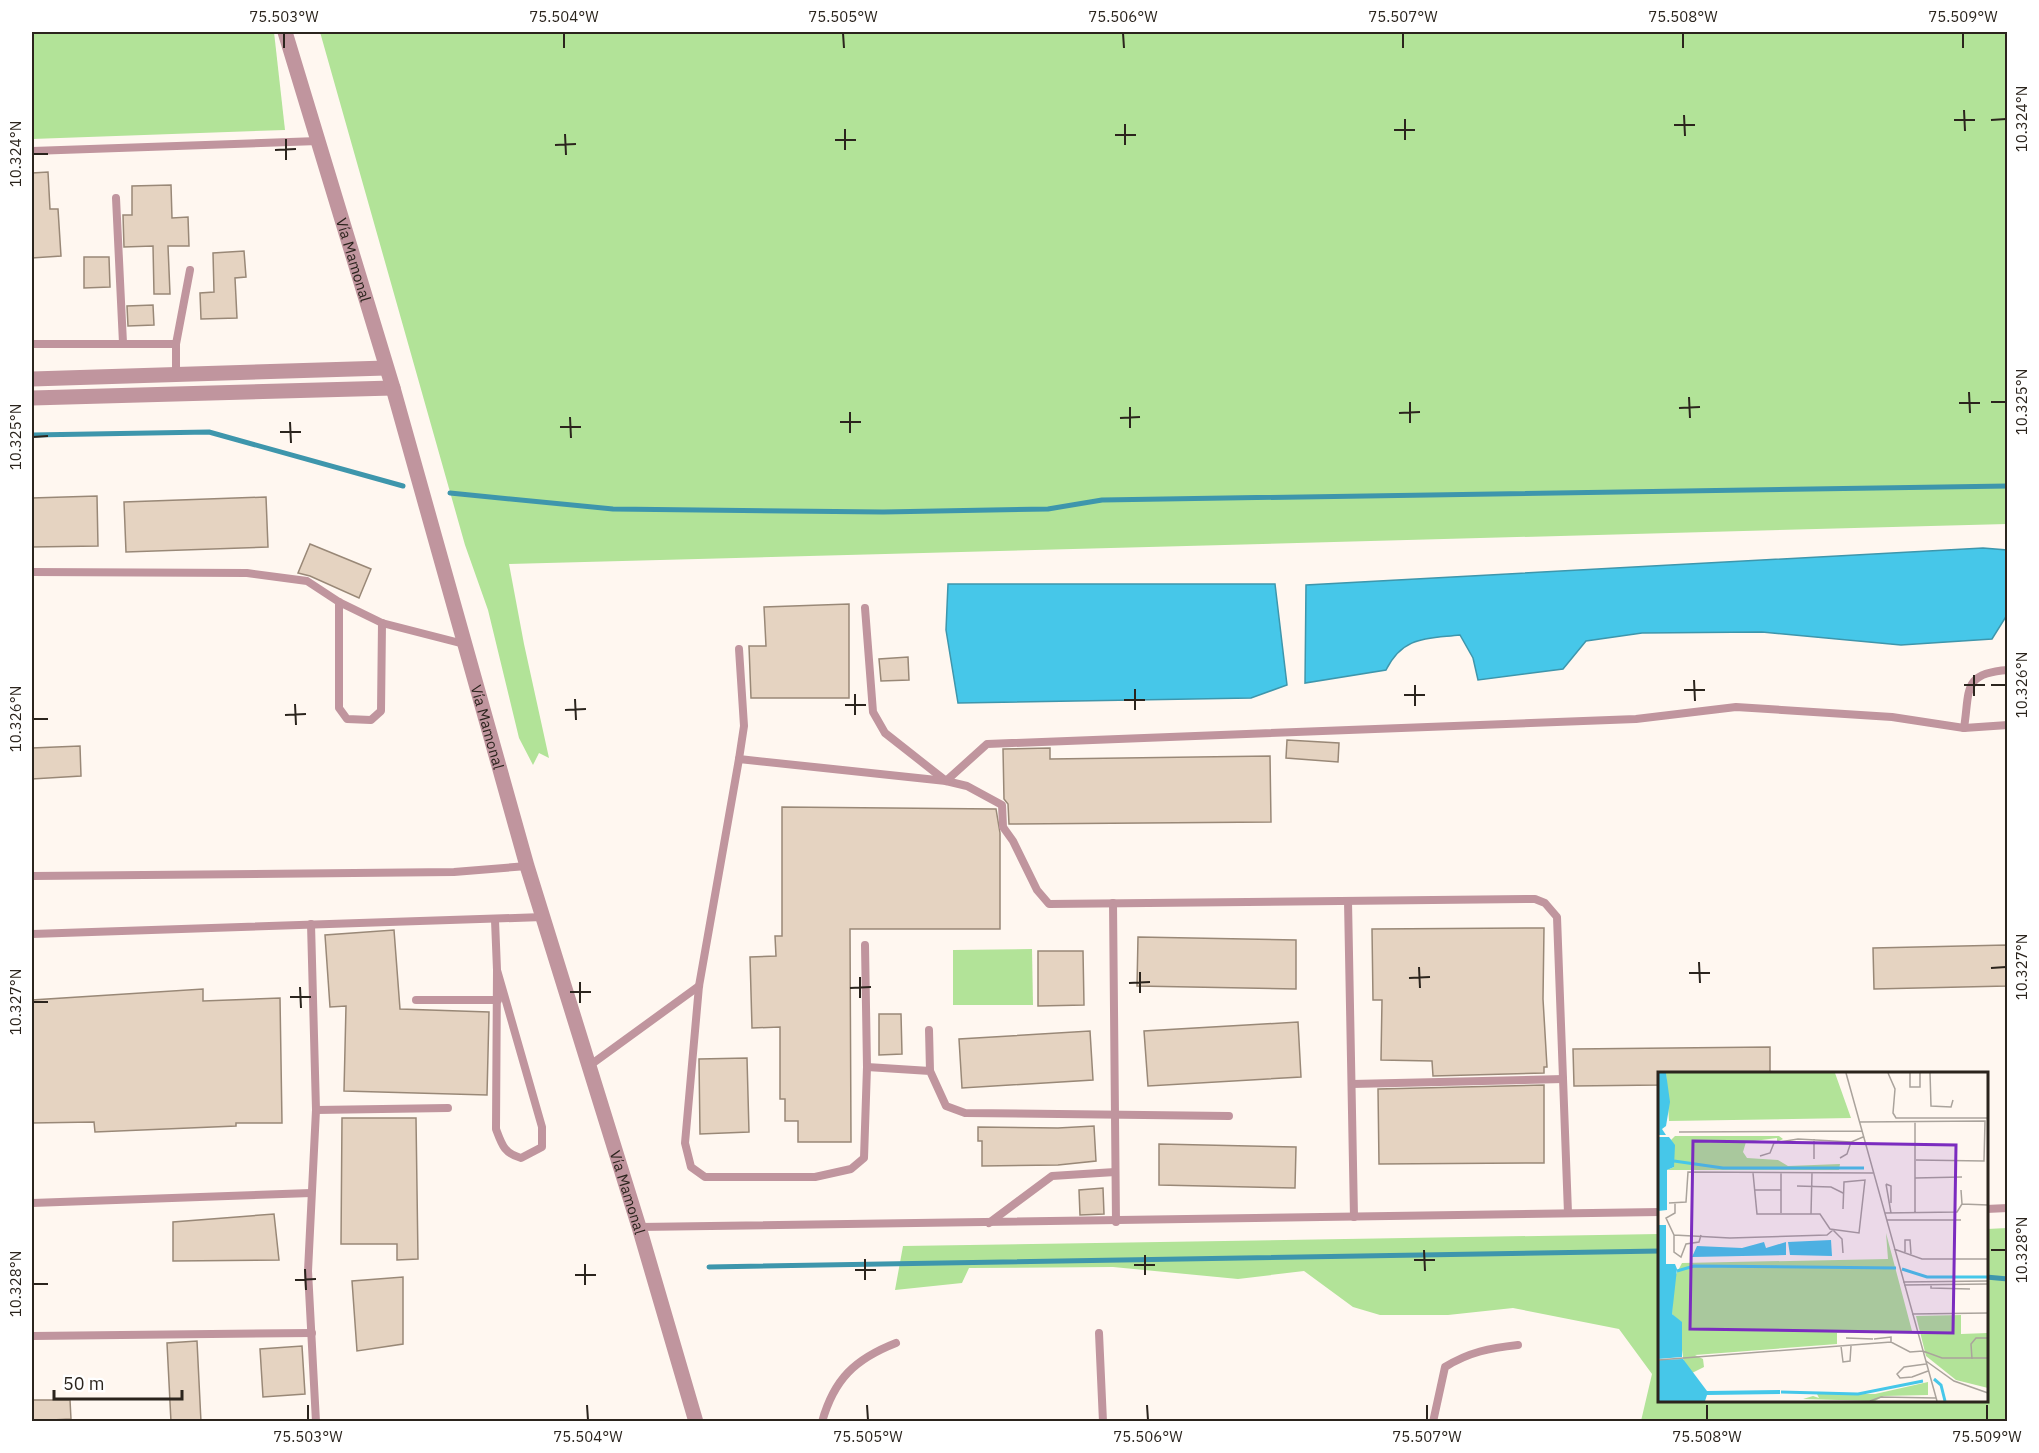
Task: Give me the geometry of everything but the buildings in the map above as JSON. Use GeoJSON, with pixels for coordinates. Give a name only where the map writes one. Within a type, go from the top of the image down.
{"type":"FeatureCollection","features":[{"type":"Feature","properties":{"kind":"street","name":"Vía Mamonal"},"geometry":{"type":"LineString","coordinates":[[285,32],[320,141],[393,388],[527,866],[639,1227],[696,1422]]}},
{"type":"Feature","properties":{"kind":"street"},"geometry":{"type":"LineString","coordinates":[[32,379],[386,368]]}},
{"type":"Feature","properties":{"kind":"street"},"geometry":{"type":"LineString","coordinates":[[32,398],[393,388]]}},
{"type":"Feature","properties":{"kind":"lane"},"geometry":{"type":"LineString","coordinates":[[32,151],[320,141]]}},
{"type":"Feature","properties":{"kind":"lane"},"geometry":{"type":"LineString","coordinates":[[116,198],[123,343]]}},
{"type":"Feature","properties":{"kind":"lane"},"geometry":{"type":"LineString","coordinates":[[176,375],[176,344],[190,270]]}},
{"type":"Feature","properties":{"kind":"lane"},"geometry":{"type":"LineString","coordinates":[[32,344],[176,344]]}},
{"type":"Feature","properties":{"kind":"lane"},"geometry":{"type":"LineString","coordinates":[[32,572],[247,573],[307,581],[339,602],[382,623],[466,645]]}},
{"type":"Feature","properties":{"kind":"lane"},"geometry":{"type":"LineString","coordinates":[[339,602],[339,708],[347,719],[371,720],[381,711],[382,623]]}},
{"type":"Feature","properties":{"kind":"lane"},"geometry":{"type":"LineString","coordinates":[[865,608],[873,712],[885,733],[946,781]]}},
{"type":"Feature","properties":{"kind":"lane"},"geometry":{"type":"LineString","coordinates":[[739,649],[744,726],[699,986],[685,1143],[691,1167],[705,1177],[815,1178],[851,1169],[864,1158],[867,1068],[865,945]]}},
{"type":"Feature","properties":{"kind":"lane"},"geometry":{"type":"LineString","coordinates":[[1964,728],[1971,682],[1979,674],[2007,670]]}},
{"type":"Feature","properties":{"kind":"lane"},"geometry":{"type":"LineString","coordinates":[[946,781],[987,744],[1636,719],[1736,707],[1892,717],[1964,728],[2007,725]]}},
{"type":"Feature","properties":{"kind":"lane"},"geometry":{"type":"LineString","coordinates":[[739,759],[946,781],[967,786],[1002,805],[1003,827],[1047,903],[1535,899],[1545,903],[1557,917],[1568,1213]]}},
{"type":"Feature","properties":{"kind":"lane"},"geometry":{"type":"LineString","coordinates":[[32,876],[454,872],[527,866]]}},
{"type":"Feature","properties":{"kind":"lane"},"geometry":{"type":"LineString","coordinates":[[1348,901],[1354,1217]]}},
{"type":"Feature","properties":{"kind":"lane"},"geometry":{"type":"LineString","coordinates":[[1113,903],[1116,1222]]}},
{"type":"Feature","properties":{"kind":"lane"},"geometry":{"type":"LineString","coordinates":[[32,934],[543,917]]}},
{"type":"Feature","properties":{"kind":"lane"},"geometry":{"type":"LineString","coordinates":[[495,920],[498,1000],[496,1129],[502,1146],[508,1154],[521,1158],[542,1147],[542,1127],[497,970]]}},
{"type":"Feature","properties":{"kind":"lane"},"geometry":{"type":"LineString","coordinates":[[311,924],[316,1110],[308,1270],[316,1422]]}},
{"type":"Feature","properties":{"kind":"lane"},"geometry":{"type":"LineString","coordinates":[[589,1066],[699,986]]}},
{"type":"Feature","properties":{"kind":"lane"},"geometry":{"type":"LineString","coordinates":[[416,1000],[498,1000]]}},
{"type":"Feature","properties":{"kind":"lane"},"geometry":{"type":"LineString","coordinates":[[929,1030],[930,1071],[946,1106],[965,1113],[1229,1116]]}},
{"type":"Feature","properties":{"kind":"lane"},"geometry":{"type":"LineString","coordinates":[[867,1068],[930,1071]]}},
{"type":"Feature","properties":{"kind":"lane"},"geometry":{"type":"LineString","coordinates":[[1352,1084],[1563,1079]]}},
{"type":"Feature","properties":{"kind":"lane"},"geometry":{"type":"LineString","coordinates":[[316,1110],[448,1108]]}},
{"type":"Feature","properties":{"kind":"lane"},"geometry":{"type":"LineString","coordinates":[[989,1223],[1052,1176],[1115,1172]]}},
{"type":"Feature","properties":{"kind":"lane"},"geometry":{"type":"LineString","coordinates":[[32,1203],[312,1193]]}},
{"type":"Feature","properties":{"kind":"lane"},"geometry":{"type":"LineString","coordinates":[[1988,1209],[2007,1208]]}},
{"type":"Feature","properties":{"kind":"lane"},"geometry":{"type":"LineString","coordinates":[[639,1227],[1116,1222],[1658,1212]]}},
{"type":"Feature","properties":{"kind":"lane"},"geometry":{"type":"LineString","coordinates":[[32,1336],[312,1333]]}},
{"type":"Feature","properties":{"kind":"lane"},"geometry":{"type":"LineString","coordinates":[[1099,1333],[1103,1422]]}},
{"type":"Feature","properties":{"kind":"lane"},"geometry":{"type":"LineString","coordinates":[[822,1422],[843,1375],[869,1353],[896,1343]]}},
{"type":"Feature","properties":{"kind":"lane"},"geometry":{"type":"LineString","coordinates":[[1433,1422],[1445,1367],[1460,1357],[1485,1348],[1518,1345]]}},
{"type":"Feature","properties":{"kind":"green space"},"geometry":{"type":"Polygon","coordinates":[[[32,32],[274,32],[285,130],[32,139],[32,32]]]}},
{"type":"Feature","properties":{"kind":"green space"},"geometry":{"type":"Polygon","coordinates":[[[320,32],[2007,32],[2007,524],[509,564],[549,758],[539,753],[533,765],[519,738],[488,610],[465,545],[320,32]]]}},
{"type":"Feature","properties":{"kind":"green space"},"geometry":{"type":"Polygon","coordinates":[[[1032,949],[1033,1005],[953,1005],[953,950],[1032,949]]]}},
{"type":"Feature","properties":{"kind":"green space"},"geometry":{"type":"Polygon","coordinates":[[[2007,1228],[2007,1421],[1641,1421],[1652,1374],[1619,1329],[1513,1308],[1448,1315],[1380,1315],[1353,1307],[1304,1271],[1238,1279],[1113,1267],[969,1268],[962,1283],[895,1290],[903,1246],[1658,1234],[1658,1402],[1988,1402],[1988,1229],[2007,1228]]]}},
{"type":"Feature","properties":{"kind":"water"},"geometry":{"type":"Polygon","coordinates":[[[1983,548],[2007,550],[2007,615],[1992,639],[1901,645],[1762,632],[1642,633],[1586,641],[1563,669],[1478,680],[1473,658],[1460,635],[1426,639],[1408,645],[1400,651],[1386,670],[1305,683],[1306,585],[1983,548]]]}},
{"type":"Feature","properties":{"kind":"water"},"geometry":{"type":"Polygon","coordinates":[[[948,584],[1275,584],[1287,685],[1251,698],[958,703],[946,630],[948,584]]]}},
{"type":"Feature","properties":{"kind":"waterway"},"geometry":{"type":"LineString","coordinates":[[32,435],[209,432],[403,486]]}},
{"type":"Feature","properties":{"kind":"waterway"},"geometry":{"type":"LineString","coordinates":[[450,493],[613,509],[883,512],[1048,509],[1102,500],[2008,486]]}},
{"type":"Feature","properties":{"kind":"waterway"},"geometry":{"type":"LineString","coordinates":[[709,1267],[1658,1251]]}},
{"type":"Feature","properties":{"kind":"waterway"},"geometry":{"type":"LineString","coordinates":[[1988,1277],[2008,1279]]}}]}
